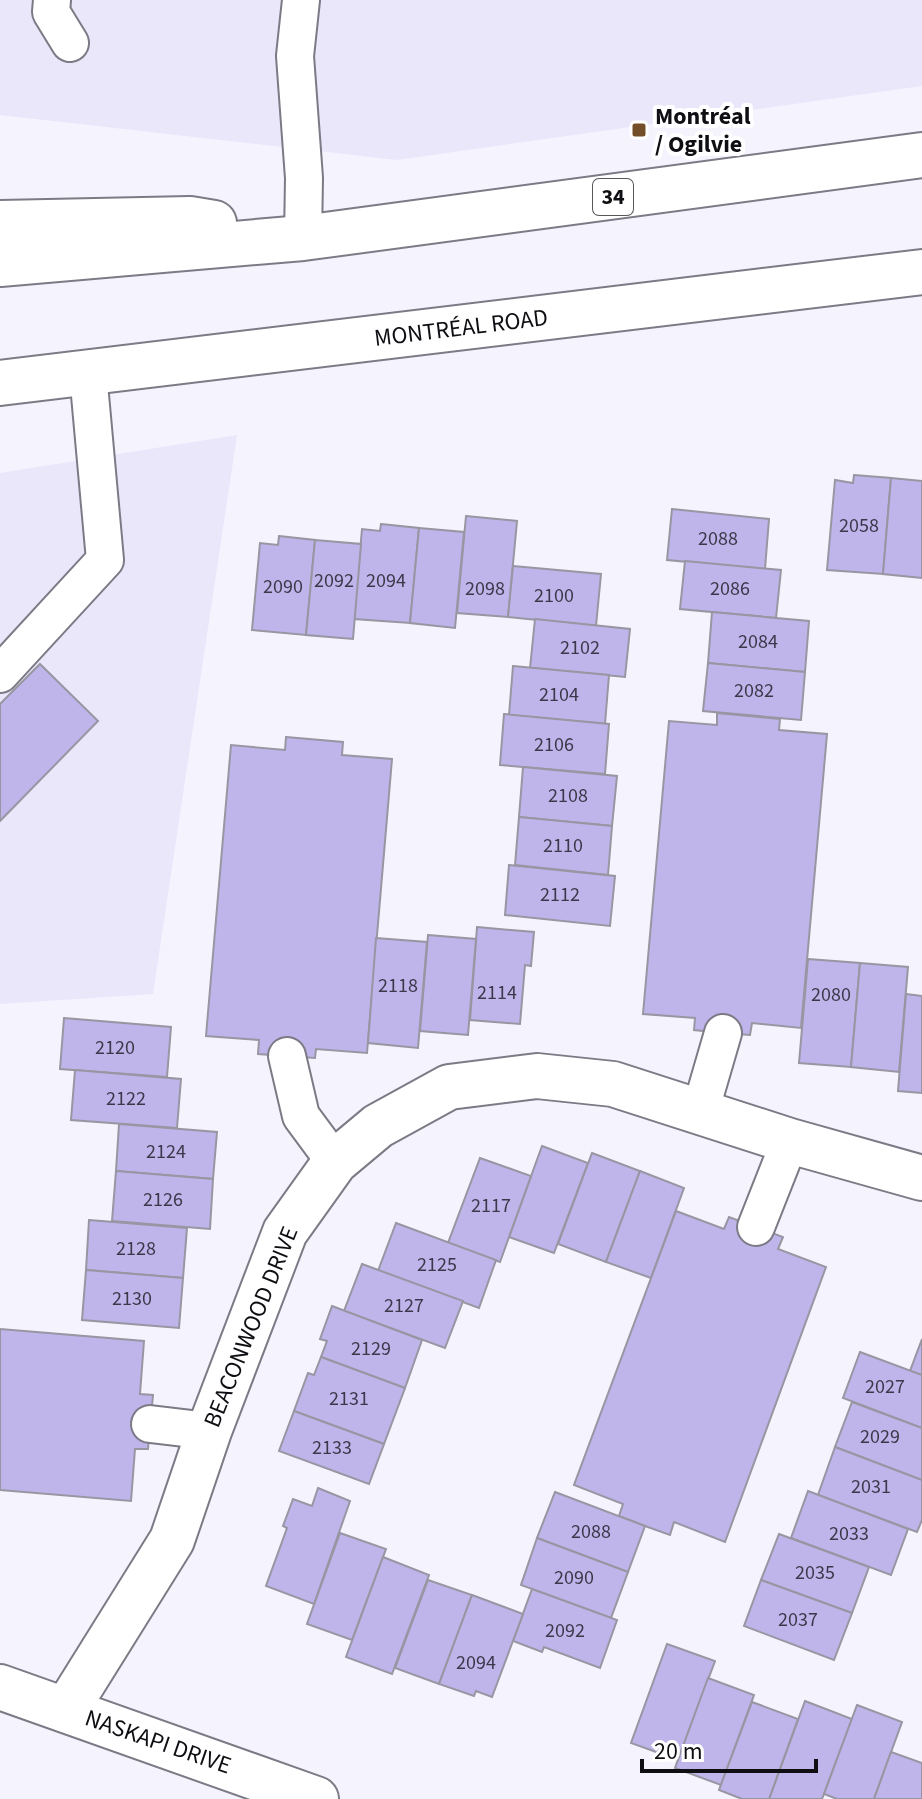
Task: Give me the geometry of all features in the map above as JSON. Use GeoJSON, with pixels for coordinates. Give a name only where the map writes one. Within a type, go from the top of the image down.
{"type":"FeatureCollection","features":[{"type":"Feature","properties":{"kind":"main road","name":"34"},"geometry":{"type":"LineString","coordinates":[[0,264],[303,238],[922,155]]}},
{"type":"Feature","properties":{"kind":"main road"},"geometry":{"type":"LineString","coordinates":[[0,223],[190,219],[303,238]]}},
{"type":"Feature","properties":{"kind":"main road","name":"MONTRÉAL ROAD"},"geometry":{"type":"LineString","coordinates":[[0,383],[922,272]]}},
{"type":"Feature","properties":{"kind":"main road","name":"BEACONWOOD DRIVE"},"geometry":{"type":"LineString","coordinates":[[66,1710],[172,1540],[209,1431],[285,1232],[335,1162],[378,1126],[449,1087],[537,1076],[613,1084],[790,1141],[922,1178]]}},
{"type":"Feature","properties":{"kind":"main road","name":"NASKAPI DRIVE"},"geometry":{"type":"LineString","coordinates":[[0,1687],[316,1799]]}},
{"type":"Feature","properties":{"kind":"lane"},"geometry":{"type":"LineString","coordinates":[[52,0],[51,12],[70,43]]}},
{"type":"Feature","properties":{"kind":"lane"},"geometry":{"type":"LineString","coordinates":[[301,0],[295,56],[304,178],[303,238]]}},
{"type":"Feature","properties":{"kind":"lane"},"geometry":{"type":"LineString","coordinates":[[0,674],[105,560],[88,373]]}},
{"type":"Feature","properties":{"kind":"lane"},"geometry":{"type":"LineString","coordinates":[[700,1112],[723,1033]]}},
{"type":"Feature","properties":{"kind":"lane"},"geometry":{"type":"LineString","coordinates":[[287,1056],[301,1116],[335,1162]]}},
{"type":"Feature","properties":{"kind":"lane"},"geometry":{"type":"LineString","coordinates":[[756,1227],[790,1141]]}},
{"type":"Feature","properties":{"kind":"lane"},"geometry":{"type":"LineString","coordinates":[[150,1424],[209,1431]]}},
{"type":"Feature","properties":{"kind":"shaded area"},"geometry":{"type":"Polygon","coordinates":[[[0,0],[922,0],[922,86],[397,160],[0,115],[0,0]]]}},
{"type":"Feature","properties":{"kind":"shaded area"},"geometry":{"type":"Polygon","coordinates":[[[237,435],[153,994],[0,1004],[0,473],[237,435]]]}},
{"type":"Feature","properties":{"kind":"building"},"geometry":{"type":"Polygon","coordinates":[[[854,475],[891,478],[883,574],[827,570],[835,480],[853,483],[854,475]]]}},
{"type":"Feature","properties":{"kind":"building"},"geometry":{"type":"Polygon","coordinates":[[[891,478],[922,481],[922,578],[883,574],[891,478]]]}},
{"type":"Feature","properties":{"kind":"building"},"geometry":{"type":"Polygon","coordinates":[[[672,509],[769,519],[765,569],[667,560],[672,509]]]}},
{"type":"Feature","properties":{"kind":"building"},"geometry":{"type":"Polygon","coordinates":[[[466,516],[517,521],[508,617],[457,613],[466,516]]]}},
{"type":"Feature","properties":{"kind":"building"},"geometry":{"type":"Polygon","coordinates":[[[381,524],[419,528],[410,623],[354,619],[362,529],[380,531],[381,524]]]}},
{"type":"Feature","properties":{"kind":"building"},"geometry":{"type":"Polygon","coordinates":[[[419,528],[464,532],[455,628],[410,623],[419,528]]]}},
{"type":"Feature","properties":{"kind":"building"},"geometry":{"type":"Polygon","coordinates":[[[279,536],[315,540],[306,635],[252,630],[260,543],[278,545],[279,536]]]}},
{"type":"Feature","properties":{"kind":"building"},"geometry":{"type":"Polygon","coordinates":[[[315,540],[361,544],[353,639],[306,635],[315,540]]]}},
{"type":"Feature","properties":{"kind":"building"},"geometry":{"type":"Polygon","coordinates":[[[685,561],[781,570],[776,618],[680,609],[685,561]]]}},
{"type":"Feature","properties":{"kind":"building"},"geometry":{"type":"Polygon","coordinates":[[[513,566],[601,574],[596,626],[508,617],[513,566]]]}},
{"type":"Feature","properties":{"kind":"building"},"geometry":{"type":"Polygon","coordinates":[[[712,612],[809,621],[805,672],[708,663],[712,612]]]}},
{"type":"Feature","properties":{"kind":"building"},"geometry":{"type":"Polygon","coordinates":[[[535,619],[630,629],[625,677],[530,668],[535,619]]]}},
{"type":"Feature","properties":{"kind":"building"},"geometry":{"type":"Polygon","coordinates":[[[708,663],[805,672],[801,720],[703,711],[708,663]]]}},
{"type":"Feature","properties":{"kind":"building"},"geometry":{"type":"Polygon","coordinates":[[[40,664],[98,721],[0,821],[0,704],[40,664]]]}},
{"type":"Feature","properties":{"kind":"building"},"geometry":{"type":"Polygon","coordinates":[[[513,666],[609,675],[605,724],[509,715],[513,666]]]}},
{"type":"Feature","properties":{"kind":"building"},"geometry":{"type":"Polygon","coordinates":[[[717,713],[780,719],[779,730],[827,734],[801,1028],[752,1023],[750,1035],[723,1033],[694,1030],[695,1018],[643,1014],[669,721],[717,725],[717,713]]]}},
{"type":"Feature","properties":{"kind":"building"},"geometry":{"type":"Polygon","coordinates":[[[504,714],[609,724],[605,774],[500,765],[504,714]]]}},
{"type":"Feature","properties":{"kind":"building"},"geometry":{"type":"Polygon","coordinates":[[[286,737],[343,742],[342,755],[392,759],[367,1053],[316,1049],[315,1058],[258,1054],[259,1040],[206,1036],[231,745],[285,750],[286,737]]]}},
{"type":"Feature","properties":{"kind":"building"},"geometry":{"type":"Polygon","coordinates":[[[523,767],[617,776],[612,826],[519,817],[523,767]]]}},
{"type":"Feature","properties":{"kind":"building"},"geometry":{"type":"Polygon","coordinates":[[[519,817],[612,826],[608,875],[515,865],[519,817]]]}},
{"type":"Feature","properties":{"kind":"building"},"geometry":{"type":"Polygon","coordinates":[[[509,865],[615,876],[610,926],[505,915],[509,865]]]}},
{"type":"Feature","properties":{"kind":"building"},"geometry":{"type":"Polygon","coordinates":[[[477,927],[534,932],[531,966],[525,965],[520,1024],[470,1020],[477,927]]]}},
{"type":"Feature","properties":{"kind":"building"},"geometry":{"type":"Polygon","coordinates":[[[428,935],[476,939],[468,1035],[420,1031],[428,935]]]}},
{"type":"Feature","properties":{"kind":"building"},"geometry":{"type":"Polygon","coordinates":[[[376,938],[427,942],[418,1048],[368,1043],[376,938]]]}},
{"type":"Feature","properties":{"kind":"building"},"geometry":{"type":"Polygon","coordinates":[[[808,959],[860,963],[851,1067],[799,1063],[808,959]]]}},
{"type":"Feature","properties":{"kind":"building"},"geometry":{"type":"Polygon","coordinates":[[[860,963],[908,967],[899,1072],[851,1067],[860,963]]]}},
{"type":"Feature","properties":{"kind":"building"},"geometry":{"type":"Polygon","coordinates":[[[906,994],[922,996],[922,1093],[898,1091],[906,994]]]}},
{"type":"Feature","properties":{"kind":"building"},"geometry":{"type":"Polygon","coordinates":[[[64,1018],[171,1027],[167,1077],[60,1069],[64,1018]]]}},
{"type":"Feature","properties":{"kind":"building"},"geometry":{"type":"Polygon","coordinates":[[[75,1070],[181,1079],[177,1128],[71,1120],[75,1070]]]}},
{"type":"Feature","properties":{"kind":"building"},"geometry":{"type":"Polygon","coordinates":[[[119,1124],[217,1132],[213,1179],[116,1171],[119,1124]]]}},
{"type":"Feature","properties":{"kind":"building"},"geometry":{"type":"Polygon","coordinates":[[[542,1146],[588,1163],[554,1253],[509,1237],[542,1146]]]}},
{"type":"Feature","properties":{"kind":"building"},"geometry":{"type":"Polygon","coordinates":[[[592,1153],[640,1171],[606,1262],[558,1244],[592,1153]]]}},
{"type":"Feature","properties":{"kind":"building"},"geometry":{"type":"Polygon","coordinates":[[[480,1158],[531,1176],[500,1262],[448,1243],[480,1158]]]}},
{"type":"Feature","properties":{"kind":"building"},"geometry":{"type":"Polygon","coordinates":[[[116,1171],[213,1179],[210,1229],[112,1221],[116,1171]]]}},
{"type":"Feature","properties":{"kind":"building"},"geometry":{"type":"Polygon","coordinates":[[[640,1171],[684,1188],[651,1278],[606,1262],[640,1171]]]}},
{"type":"Feature","properties":{"kind":"building"},"geometry":{"type":"Polygon","coordinates":[[[676,1211],[724,1229],[729,1217],[783,1237],[778,1249],[826,1267],[725,1542],[674,1522],[670,1535],[645,1526],[619,1516],[623,1504],[574,1485],[676,1211]]]}},
{"type":"Feature","properties":{"kind":"building"},"geometry":{"type":"Polygon","coordinates":[[[89,1220],[187,1228],[183,1278],[86,1270],[89,1220]]]}},
{"type":"Feature","properties":{"kind":"building"},"geometry":{"type":"Polygon","coordinates":[[[396,1223],[496,1260],[479,1308],[378,1271],[396,1223]]]}},
{"type":"Feature","properties":{"kind":"building"},"geometry":{"type":"Polygon","coordinates":[[[362,1264],[463,1301],[445,1348],[344,1311],[362,1264]]]}},
{"type":"Feature","properties":{"kind":"building"},"geometry":{"type":"Polygon","coordinates":[[[86,1270],[183,1278],[179,1328],[82,1320],[86,1270]]]}},
{"type":"Feature","properties":{"kind":"building"},"geometry":{"type":"Polygon","coordinates":[[[332,1306],[422,1340],[405,1388],[321,1357],[327,1341],[320,1339],[332,1306]]]}},
{"type":"Feature","properties":{"kind":"building"},"geometry":{"type":"Polygon","coordinates":[[[0,1329],[144,1341],[140,1394],[153,1395],[148,1449],[135,1449],[131,1501],[0,1490],[0,1329]]]}},
{"type":"Feature","properties":{"kind":"building"},"geometry":{"type":"Polygon","coordinates":[[[922,1339],[922,1375],[910,1371],[922,1339]]]}},
{"type":"Feature","properties":{"kind":"building"},"geometry":{"type":"Polygon","coordinates":[[[860,1352],[922,1375],[922,1428],[843,1398],[860,1352]]]}},
{"type":"Feature","properties":{"kind":"building"},"geometry":{"type":"Polygon","coordinates":[[[321,1357],[405,1388],[384,1444],[294,1411],[308,1373],[314,1375],[321,1357]]]}},
{"type":"Feature","properties":{"kind":"building"},"geometry":{"type":"Polygon","coordinates":[[[852,1402],[922,1428],[922,1480],[835,1447],[852,1402]]]}},
{"type":"Feature","properties":{"kind":"building"},"geometry":{"type":"Polygon","coordinates":[[[294,1411],[384,1444],[369,1484],[279,1451],[294,1411]]]}},
{"type":"Feature","properties":{"kind":"building"},"geometry":{"type":"Polygon","coordinates":[[[835,1447],[922,1480],[922,1520],[917,1532],[818,1495],[835,1447]]]}},
{"type":"Feature","properties":{"kind":"building"},"geometry":{"type":"Polygon","coordinates":[[[318,1488],[350,1501],[314,1604],[266,1586],[287,1528],[283,1526],[293,1499],[312,1506],[318,1488]]]}},
{"type":"Feature","properties":{"kind":"building"},"geometry":{"type":"Polygon","coordinates":[[[808,1491],[908,1529],[891,1575],[791,1538],[808,1491]]]}},
{"type":"Feature","properties":{"kind":"building"},"geometry":{"type":"Polygon","coordinates":[[[555,1492],[645,1526],[628,1572],[537,1538],[555,1492]]]}},
{"type":"Feature","properties":{"kind":"building"},"geometry":{"type":"Polygon","coordinates":[[[340,1533],[386,1549],[352,1640],[307,1624],[340,1533]]]}},
{"type":"Feature","properties":{"kind":"building"},"geometry":{"type":"Polygon","coordinates":[[[779,1534],[869,1567],[852,1613],[761,1580],[779,1534]]]}},
{"type":"Feature","properties":{"kind":"building"},"geometry":{"type":"Polygon","coordinates":[[[537,1538],[628,1572],[611,1618],[521,1585],[537,1538]]]}},
{"type":"Feature","properties":{"kind":"building"},"geometry":{"type":"Polygon","coordinates":[[[383,1557],[429,1575],[392,1674],[346,1657],[383,1557]]]}},
{"type":"Feature","properties":{"kind":"building"},"geometry":{"type":"Polygon","coordinates":[[[428,1580],[472,1595],[439,1684],[395,1668],[428,1580]]]}},
{"type":"Feature","properties":{"kind":"building"},"geometry":{"type":"Polygon","coordinates":[[[761,1580],[852,1613],[834,1660],[744,1626],[761,1580]]]}},
{"type":"Feature","properties":{"kind":"building"},"geometry":{"type":"Polygon","coordinates":[[[532,1589],[617,1620],[600,1668],[544,1647],[542,1652],[513,1641],[532,1589]]]}},
{"type":"Feature","properties":{"kind":"building"},"geometry":{"type":"Polygon","coordinates":[[[472,1595],[523,1614],[492,1697],[476,1691],[474,1696],[439,1684],[472,1595]]]}},
{"type":"Feature","properties":{"kind":"building"},"geometry":{"type":"Polygon","coordinates":[[[667,1644],[715,1661],[678,1760],[631,1743],[667,1644]]]}},
{"type":"Feature","properties":{"kind":"building"},"geometry":{"type":"Polygon","coordinates":[[[708,1678],[754,1695],[721,1785],[675,1768],[708,1678]]]}},
{"type":"Feature","properties":{"kind":"building"},"geometry":{"type":"Polygon","coordinates":[[[805,1701],[852,1719],[822,1799],[769,1799],[805,1701]]]}},
{"type":"Feature","properties":{"kind":"building"},"geometry":{"type":"Polygon","coordinates":[[[752,1702],[798,1719],[769,1799],[742,1799],[719,1790],[752,1702]]]}},
{"type":"Feature","properties":{"kind":"building"},"geometry":{"type":"Polygon","coordinates":[[[857,1705],[902,1722],[874,1799],[837,1799],[824,1794],[857,1705]]]}},
{"type":"Feature","properties":{"kind":"building"},"geometry":{"type":"Polygon","coordinates":[[[891,1752],[922,1763],[922,1799],[874,1799],[891,1752]]]}},
{"type":"Feature","properties":{"kind":"place","name":"Montréal / Ogilvie"},"geometry":{"type":"Point","coordinates":[639,130]}}]}
